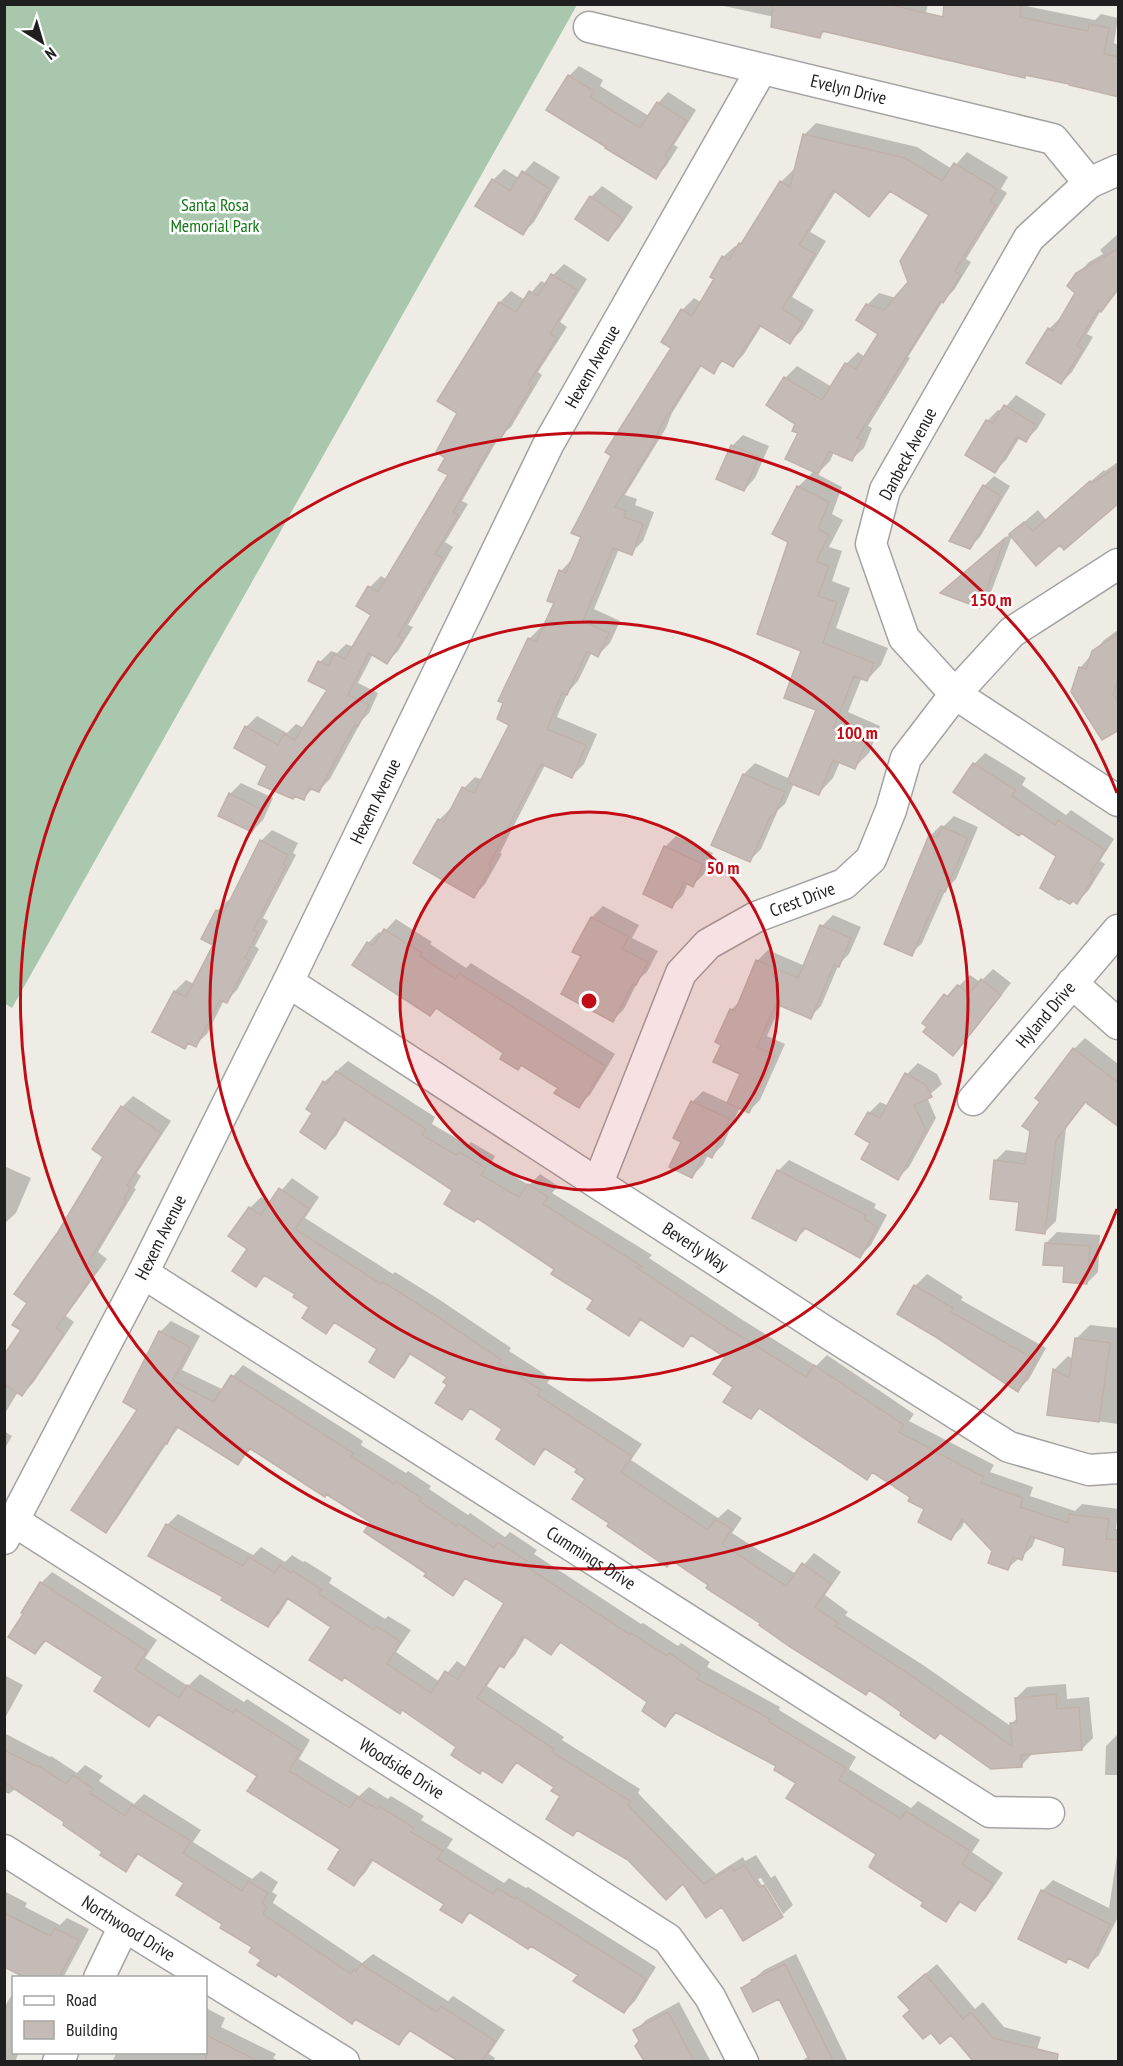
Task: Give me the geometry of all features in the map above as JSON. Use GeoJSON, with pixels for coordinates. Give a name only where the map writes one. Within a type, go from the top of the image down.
{"type":"FeatureCollection","features":[{"type":"Feature","properties":{"kind":"street","name":"Evelyn Drive"},"geometry":{"type":"LineString","coordinates":[[589,27],[1053,139],[1089,183]]}},
{"type":"Feature","properties":{"kind":"street","name":"Hexem Avenue"},"geometry":{"type":"LineString","coordinates":[[9,1530],[142,1273],[288,982],[549,443],[761,70]]}},
{"type":"Feature","properties":{"kind":"street","name":"Danbeck Avenue"},"geometry":{"type":"LineString","coordinates":[[1119,170],[1089,183],[1029,238],[885,490],[871,544],[904,638],[955,693],[1119,801]]}},
{"type":"Feature","properties":{"kind":"street","name":"Crest Drive"},"geometry":{"type":"LineString","coordinates":[[598,1183],[681,973],[708,944],[756,917],[844,884],[871,859],[891,810],[906,758],[955,693],[1012,632],[1119,564]]}},
{"type":"Feature","properties":{"kind":"street","name":"Hyland Drive"},"geometry":{"type":"LineString","coordinates":[[974,1100],[1119,930]]}},
{"type":"Feature","properties":{"kind":"street","name":"Beverly Way"},"geometry":{"type":"LineString","coordinates":[[288,982],[819,1327],[1009,1447],[1089,1470],[1119,1468]]}},
{"type":"Feature","properties":{"kind":"street"},"geometry":{"type":"LineString","coordinates":[[1072,983],[1119,1024]]}},
{"type":"Feature","properties":{"kind":"street","name":"Cummings Drive"},"geometry":{"type":"LineString","coordinates":[[142,1273],[990,1812],[1049,1814]]}},
{"type":"Feature","properties":{"kind":"street","name":"Woodside Drive"},"geometry":{"type":"LineString","coordinates":[[9,1530],[668,1939],[710,1996],[743,2061]]}},
{"type":"Feature","properties":{"kind":"street","name":"Northwood Drive"},"geometry":{"type":"LineString","coordinates":[[4,1850],[205,1976]]}},
{"type":"Feature","properties":{"kind":"street"},"geometry":{"type":"LineString","coordinates":[[99,1976],[124,1926]]}},
{"type":"Feature","properties":{"kind":"street","name":"Northwood Drive"},"geometry":{"type":"LineString","coordinates":[[207,1977],[344,2061]]}},
{"type":"Feature","properties":{"kind":"green space","name":"Santa Rosa Memorial Park"},"geometry":{"type":"Polygon","coordinates":[[[5,4],[577,5],[12,1008],[4,1003],[5,4]]]}},
{"type":"Feature","properties":{"kind":"building"},"geometry":{"type":"Polygon","coordinates":[[[773,4],[887,4],[943,17],[944,4],[1021,4],[1020,17],[1088,31],[1089,24],[1109,28],[1104,54],[1119,57],[1119,97],[1025,75],[1025,78],[822,31],[820,38],[771,27],[773,4]]]}},
{"type":"Feature","properties":{"kind":"building"},"geometry":{"type":"Polygon","coordinates":[[[568,75],[594,91],[590,97],[640,128],[657,102],[687,121],[665,156],[669,158],[656,179],[546,110],[568,75]]]}},
{"type":"Feature","properties":{"kind":"building"},"geometry":{"type":"Polygon","coordinates":[[[803,134],[905,158],[942,181],[954,163],[997,189],[990,202],[996,205],[955,271],[961,275],[943,303],[940,301],[857,438],[862,440],[852,461],[829,451],[818,474],[785,459],[798,433],[792,431],[795,424],[766,405],[784,377],[822,400],[845,363],[856,369],[878,334],[856,320],[866,304],[884,310],[908,282],[900,261],[929,215],[890,191],[869,217],[833,190],[799,245],[815,254],[782,309],[803,322],[790,344],[759,325],[733,367],[721,360],[714,374],[700,365],[660,427],[655,442],[615,507],[626,511],[624,517],[643,524],[632,555],[613,548],[583,621],[609,633],[598,657],[587,651],[567,695],[562,693],[547,729],[586,745],[572,778],[541,764],[474,898],[413,863],[438,819],[444,822],[462,787],[474,793],[509,725],[497,719],[503,703],[498,701],[528,638],[536,642],[554,603],[547,601],[559,570],[566,573],[581,537],[571,533],[611,456],[605,452],[671,348],[661,342],[681,309],[692,316],[714,279],[710,277],[722,256],[729,260],[780,181],[790,187],[803,134]]]}},
{"type":"Feature","properties":{"kind":"building"},"geometry":{"type":"Polygon","coordinates":[[[522,171],[550,189],[523,235],[475,206],[492,179],[510,191],[522,171]]]}},
{"type":"Feature","properties":{"kind":"building"},"geometry":{"type":"Polygon","coordinates":[[[590,196],[623,219],[608,241],[575,219],[590,196]]]}},
{"type":"Feature","properties":{"kind":"building"},"geometry":{"type":"Polygon","coordinates":[[[1119,248],[1119,288],[1101,312],[1098,310],[1077,345],[1083,349],[1061,384],[1026,363],[1048,328],[1053,331],[1075,293],[1067,286],[1076,273],[1119,248]]]}},
{"type":"Feature","properties":{"kind":"building"},"geometry":{"type":"Polygon","coordinates":[[[551,274],[577,290],[550,334],[557,338],[528,384],[532,386],[500,440],[496,437],[453,512],[458,515],[435,554],[443,558],[398,636],[403,639],[387,664],[369,653],[348,695],[369,705],[358,726],[355,725],[319,792],[309,788],[304,800],[294,796],[293,799],[258,784],[267,766],[234,748],[245,726],[278,745],[284,734],[295,740],[327,690],[308,681],[318,661],[329,666],[334,654],[345,659],[371,615],[356,606],[368,586],[378,592],[448,475],[438,470],[445,458],[436,452],[457,413],[437,401],[499,302],[516,312],[529,291],[538,296],[551,274]]]}},
{"type":"Feature","properties":{"kind":"building"},"geometry":{"type":"Polygon","coordinates":[[[1004,405],[1036,425],[1026,442],[1017,437],[995,473],[965,455],[986,420],[993,423],[1004,405]]]}},
{"type":"Feature","properties":{"kind":"building"},"geometry":{"type":"Polygon","coordinates":[[[731,445],[759,457],[744,491],[716,479],[731,445]]]}},
{"type":"Feature","properties":{"kind":"building"},"geometry":{"type":"Polygon","coordinates":[[[1119,466],[1119,503],[1064,550],[1060,545],[1036,566],[1009,534],[1024,522],[1033,531],[1090,481],[1092,483],[1119,466]]]}},
{"type":"Feature","properties":{"kind":"building"},"geometry":{"type":"Polygon","coordinates":[[[983,485],[1001,496],[970,549],[949,541],[983,485]]]}},
{"type":"Feature","properties":{"kind":"building"},"geometry":{"type":"Polygon","coordinates":[[[797,486],[829,502],[818,529],[829,535],[816,561],[829,566],[818,596],[837,602],[823,643],[874,663],[867,681],[854,676],[834,727],[867,740],[855,769],[833,760],[819,795],[787,782],[816,710],[784,698],[801,651],[757,634],[788,542],[772,534],[797,486]]]}},
{"type":"Feature","properties":{"kind":"building"},"geometry":{"type":"Polygon","coordinates":[[[1005,538],[980,608],[940,593],[1005,538]]]}},
{"type":"Feature","properties":{"kind":"building"},"geometry":{"type":"Polygon","coordinates":[[[1119,633],[1119,675],[1113,694],[1119,702],[1119,730],[1102,740],[1071,692],[1079,667],[1086,669],[1092,651],[1119,633]]]}},
{"type":"Feature","properties":{"kind":"building"},"geometry":{"type":"Polygon","coordinates":[[[973,763],[1016,790],[1012,796],[1055,825],[1058,820],[1105,850],[1090,873],[1095,876],[1077,904],[1073,901],[1070,904],[1060,898],[1059,900],[1040,888],[1056,856],[1021,833],[1019,836],[953,792],[973,763]]]}},
{"type":"Feature","properties":{"kind":"building"},"geometry":{"type":"Polygon","coordinates":[[[743,774],[785,792],[774,816],[771,815],[750,862],[711,845],[743,774]]]}},
{"type":"Feature","properties":{"kind":"building"},"geometry":{"type":"Polygon","coordinates":[[[229,793],[263,810],[252,832],[218,816],[229,793]]]}},
{"type":"Feature","properties":{"kind":"building"},"geometry":{"type":"Polygon","coordinates":[[[942,827],[968,838],[945,892],[940,890],[912,956],[884,944],[929,835],[937,838],[942,827]]]}},
{"type":"Feature","properties":{"kind":"building"},"geometry":{"type":"Polygon","coordinates":[[[260,840],[288,855],[283,864],[286,866],[253,930],[258,932],[245,958],[249,960],[227,1003],[220,1000],[196,1047],[188,1043],[185,1049],[152,1032],[174,991],[186,997],[213,945],[201,939],[216,910],[223,914],[260,840]]]}},
{"type":"Feature","properties":{"kind":"building"},"geometry":{"type":"Polygon","coordinates":[[[664,846],[703,864],[693,887],[684,882],[672,908],[643,894],[664,846]]]}},
{"type":"Feature","properties":{"kind":"building"},"geometry":{"type":"Polygon","coordinates":[[[591,917],[629,937],[622,949],[648,962],[636,985],[633,984],[613,1022],[561,994],[581,956],[572,952],[591,917]]]}},
{"type":"Feature","properties":{"kind":"building"},"geometry":{"type":"Polygon","coordinates":[[[820,925],[851,938],[839,967],[834,965],[811,1019],[776,1004],[757,1047],[775,1055],[749,1113],[727,1103],[740,1074],[713,1062],[721,1045],[715,1042],[730,1009],[735,1011],[756,960],[798,978],[820,925]]]}},
{"type":"Feature","properties":{"kind":"building"},"geometry":{"type":"Polygon","coordinates":[[[384,929],[422,953],[420,956],[455,979],[459,973],[605,1066],[579,1108],[554,1093],[558,1088],[521,1065],[518,1070],[500,1059],[503,1053],[436,1008],[430,1016],[352,965],[367,942],[373,946],[384,929]]]}},
{"type":"Feature","properties":{"kind":"building"},"geometry":{"type":"Polygon","coordinates":[[[981,979],[1001,995],[953,1056],[923,1032],[927,1027],[922,1023],[944,994],[948,997],[958,985],[969,994],[981,979]]]}},
{"type":"Feature","properties":{"kind":"building"},"geometry":{"type":"Polygon","coordinates":[[[1073,1048],[1119,1083],[1119,1127],[1085,1102],[1056,1140],[1045,1234],[1016,1230],[1019,1202],[990,1199],[994,1160],[1025,1164],[1030,1131],[1022,1126],[1040,1102],[1035,1098],[1073,1048]]]}},
{"type":"Feature","properties":{"kind":"building"},"geometry":{"type":"Polygon","coordinates":[[[336,1071],[426,1129],[422,1135],[456,1155],[459,1152],[486,1168],[481,1175],[519,1197],[528,1184],[548,1197],[543,1204],[643,1267],[636,1267],[727,1328],[806,1377],[814,1365],[904,1425],[899,1432],[984,1477],[981,1483],[1023,1498],[1020,1507],[1068,1523],[1069,1514],[1109,1519],[1106,1539],[1119,1540],[1119,1572],[1063,1565],[1065,1548],[1030,1536],[1022,1560],[1013,1557],[1008,1570],[988,1563],[992,1551],[962,1519],[951,1540],[918,1522],[924,1509],[908,1501],[910,1497],[872,1472],[867,1480],[759,1408],[751,1419],[723,1402],[733,1387],[713,1374],[725,1357],[691,1335],[683,1347],[640,1319],[629,1336],[587,1309],[593,1300],[551,1274],[554,1269],[477,1218],[474,1222],[444,1204],[452,1190],[344,1119],[325,1149],[300,1132],[312,1113],[306,1109],[323,1081],[327,1084],[336,1071]]]}},
{"type":"Feature","properties":{"kind":"building"},"geometry":{"type":"Polygon","coordinates":[[[905,1073],[926,1085],[932,1097],[914,1105],[926,1130],[898,1180],[861,1159],[870,1143],[855,1134],[868,1112],[880,1118],[905,1073]]]}},
{"type":"Feature","properties":{"kind":"building"},"geometry":{"type":"Polygon","coordinates":[[[691,1101],[730,1119],[712,1158],[704,1154],[692,1178],[669,1167],[681,1142],[673,1138],[691,1101]]]}},
{"type":"Feature","properties":{"kind":"building"},"geometry":{"type":"Polygon","coordinates":[[[121,1106],[161,1133],[127,1185],[131,1187],[124,1199],[126,1201],[88,1263],[97,1270],[56,1328],[64,1334],[22,1396],[4,1384],[4,1355],[21,1330],[12,1325],[27,1303],[14,1294],[58,1232],[103,1157],[92,1149],[121,1106]]]}},
{"type":"Feature","properties":{"kind":"building"},"geometry":{"type":"Polygon","coordinates":[[[777,1170],[866,1215],[864,1219],[877,1227],[860,1258],[803,1227],[796,1241],[752,1218],[777,1170]]]}},
{"type":"Feature","properties":{"kind":"building"},"geometry":{"type":"Polygon","coordinates":[[[279,1188],[309,1209],[295,1229],[381,1284],[383,1282],[429,1311],[501,1360],[499,1363],[541,1390],[537,1395],[632,1456],[621,1472],[708,1530],[715,1519],[732,1529],[722,1544],[786,1586],[802,1563],[831,1584],[815,1607],[838,1623],[835,1626],[912,1676],[1012,1746],[1010,1723],[1017,1723],[1015,1698],[1056,1694],[1057,1709],[1079,1707],[1082,1750],[1021,1755],[1022,1767],[991,1769],[940,1733],[935,1739],[869,1690],[866,1695],[790,1647],[759,1625],[760,1623],[706,1588],[708,1585],[671,1560],[667,1567],[607,1526],[609,1523],[572,1499],[585,1479],[575,1472],[577,1469],[544,1448],[534,1465],[496,1439],[502,1429],[470,1408],[462,1420],[435,1403],[447,1385],[443,1382],[447,1377],[409,1353],[394,1378],[369,1362],[377,1349],[334,1322],[326,1334],[302,1318],[309,1307],[293,1297],[295,1294],[264,1275],[256,1287],[232,1271],[247,1249],[228,1236],[249,1207],[261,1215],[279,1188]]]}},
{"type":"Feature","properties":{"kind":"building"},"geometry":{"type":"Polygon","coordinates":[[[1045,1243],[1090,1246],[1087,1284],[1063,1282],[1064,1266],[1043,1265],[1045,1243]]]}},
{"type":"Feature","properties":{"kind":"building"},"geometry":{"type":"Polygon","coordinates":[[[914,1285],[953,1308],[951,1312],[1036,1360],[1018,1392],[897,1314],[914,1285]]]}},
{"type":"Feature","properties":{"kind":"building"},"geometry":{"type":"Polygon","coordinates":[[[159,1331],[190,1347],[173,1381],[214,1402],[231,1375],[353,1453],[351,1456],[394,1484],[396,1481],[421,1498],[419,1501],[457,1526],[458,1523],[494,1548],[498,1542],[527,1561],[524,1565],[630,1635],[631,1633],[667,1656],[669,1653],[700,1674],[697,1679],[770,1719],[769,1722],[846,1768],[839,1780],[901,1819],[906,1811],[970,1851],[962,1864],[993,1884],[975,1911],[959,1901],[946,1922],[921,1906],[923,1902],[869,1867],[876,1854],[786,1798],[796,1783],[774,1770],[776,1766],[675,1712],[665,1727],[642,1711],[647,1702],[560,1642],[551,1655],[523,1636],[504,1668],[499,1665],[477,1698],[554,1749],[552,1752],[630,1801],[628,1805],[704,1884],[732,1867],[734,1871],[745,1865],[759,1888],[764,1885],[783,1917],[743,1941],[722,1907],[706,1918],[683,1884],[666,1900],[628,1860],[577,1830],[573,1836],[546,1819],[560,1796],[551,1791],[554,1787],[516,1762],[502,1783],[482,1770],[480,1774],[451,1755],[456,1747],[402,1710],[400,1714],[344,1677],[342,1681],[309,1660],[331,1627],[287,1598],[268,1627],[221,1600],[223,1597],[148,1556],[166,1524],[243,1566],[249,1557],[275,1573],[280,1565],[322,1590],[319,1594],[374,1630],[376,1626],[401,1642],[387,1664],[431,1693],[445,1671],[458,1680],[504,1603],[465,1578],[453,1596],[424,1576],[426,1573],[364,1532],[370,1522],[326,1494],[325,1497],[249,1448],[238,1465],[176,1426],[167,1444],[164,1443],[106,1533],[71,1510],[137,1410],[123,1402],[159,1331]]]}},
{"type":"Feature","properties":{"kind":"building"},"geometry":{"type":"Polygon","coordinates":[[[1075,1338],[1110,1343],[1099,1422],[1047,1415],[1053,1369],[1069,1378],[1075,1338]]]}},
{"type":"Feature","properties":{"kind":"building"},"geometry":{"type":"Polygon","coordinates":[[[40,1582],[147,1651],[135,1669],[179,1698],[187,1685],[233,1713],[235,1709],[301,1751],[289,1771],[350,1808],[357,1797],[377,1809],[379,1806],[414,1828],[411,1832],[443,1851],[437,1859],[493,1894],[497,1888],[515,1899],[516,1897],[646,1979],[624,2013],[573,1981],[578,1975],[531,1946],[528,1949],[469,1912],[462,1923],[440,1910],[444,1904],[371,1859],[354,1886],[328,1869],[340,1849],[247,1791],[257,1776],[158,1714],[149,1727],[94,1691],[103,1677],[45,1640],[35,1654],[8,1637],[40,1582]]]}},
{"type":"Feature","properties":{"kind":"building"},"geometry":{"type":"Polygon","coordinates":[[[4,1750],[39,1766],[66,1784],[73,1775],[93,1788],[90,1793],[125,1816],[132,1805],[191,1841],[183,1853],[242,1891],[248,1881],[268,1893],[262,1903],[267,1907],[263,1914],[351,1974],[361,1964],[437,2012],[441,2006],[495,2041],[482,2061],[458,2061],[409,2030],[399,2045],[355,2019],[352,2024],[278,1974],[276,1977],[257,1965],[261,1960],[249,1952],[252,1947],[220,1928],[222,1924],[176,1895],[184,1883],[137,1853],[126,1872],[100,1855],[102,1852],[63,1825],[64,1822],[4,1782],[4,1750]]]}},
{"type":"Feature","properties":{"kind":"building"},"geometry":{"type":"Polygon","coordinates":[[[1041,1890],[1110,1924],[1088,1968],[1068,1958],[1066,1963],[1018,1939],[1041,1890]]]}},
{"type":"Feature","properties":{"kind":"building"},"geometry":{"type":"Polygon","coordinates":[[[4,1913],[50,1936],[55,1928],[79,1940],[60,1976],[22,1976],[4,1967],[4,1913]]]}},
{"type":"Feature","properties":{"kind":"building"},"geometry":{"type":"Polygon","coordinates":[[[785,1964],[833,2061],[810,2061],[779,1999],[753,2012],[741,1988],[752,1982],[751,1980],[785,1964]]]}},
{"type":"Feature","properties":{"kind":"building"},"geometry":{"type":"Polygon","coordinates":[[[925,1974],[963,2019],[971,2012],[993,2038],[1058,2054],[1057,2061],[973,2061],[951,2035],[940,2044],[931,2033],[923,2039],[903,2016],[910,2010],[898,1997],[925,1974]]]}},
{"type":"Feature","properties":{"kind":"building"},"geometry":{"type":"Polygon","coordinates":[[[668,2012],[694,2061],[644,2061],[635,2046],[639,2041],[633,2030],[668,2012]]]}},
{"type":"Feature","properties":{"kind":"building"},"geometry":{"type":"Polygon","coordinates":[[[207,2036],[258,2061],[206,2061],[207,2036]]]}}]}
